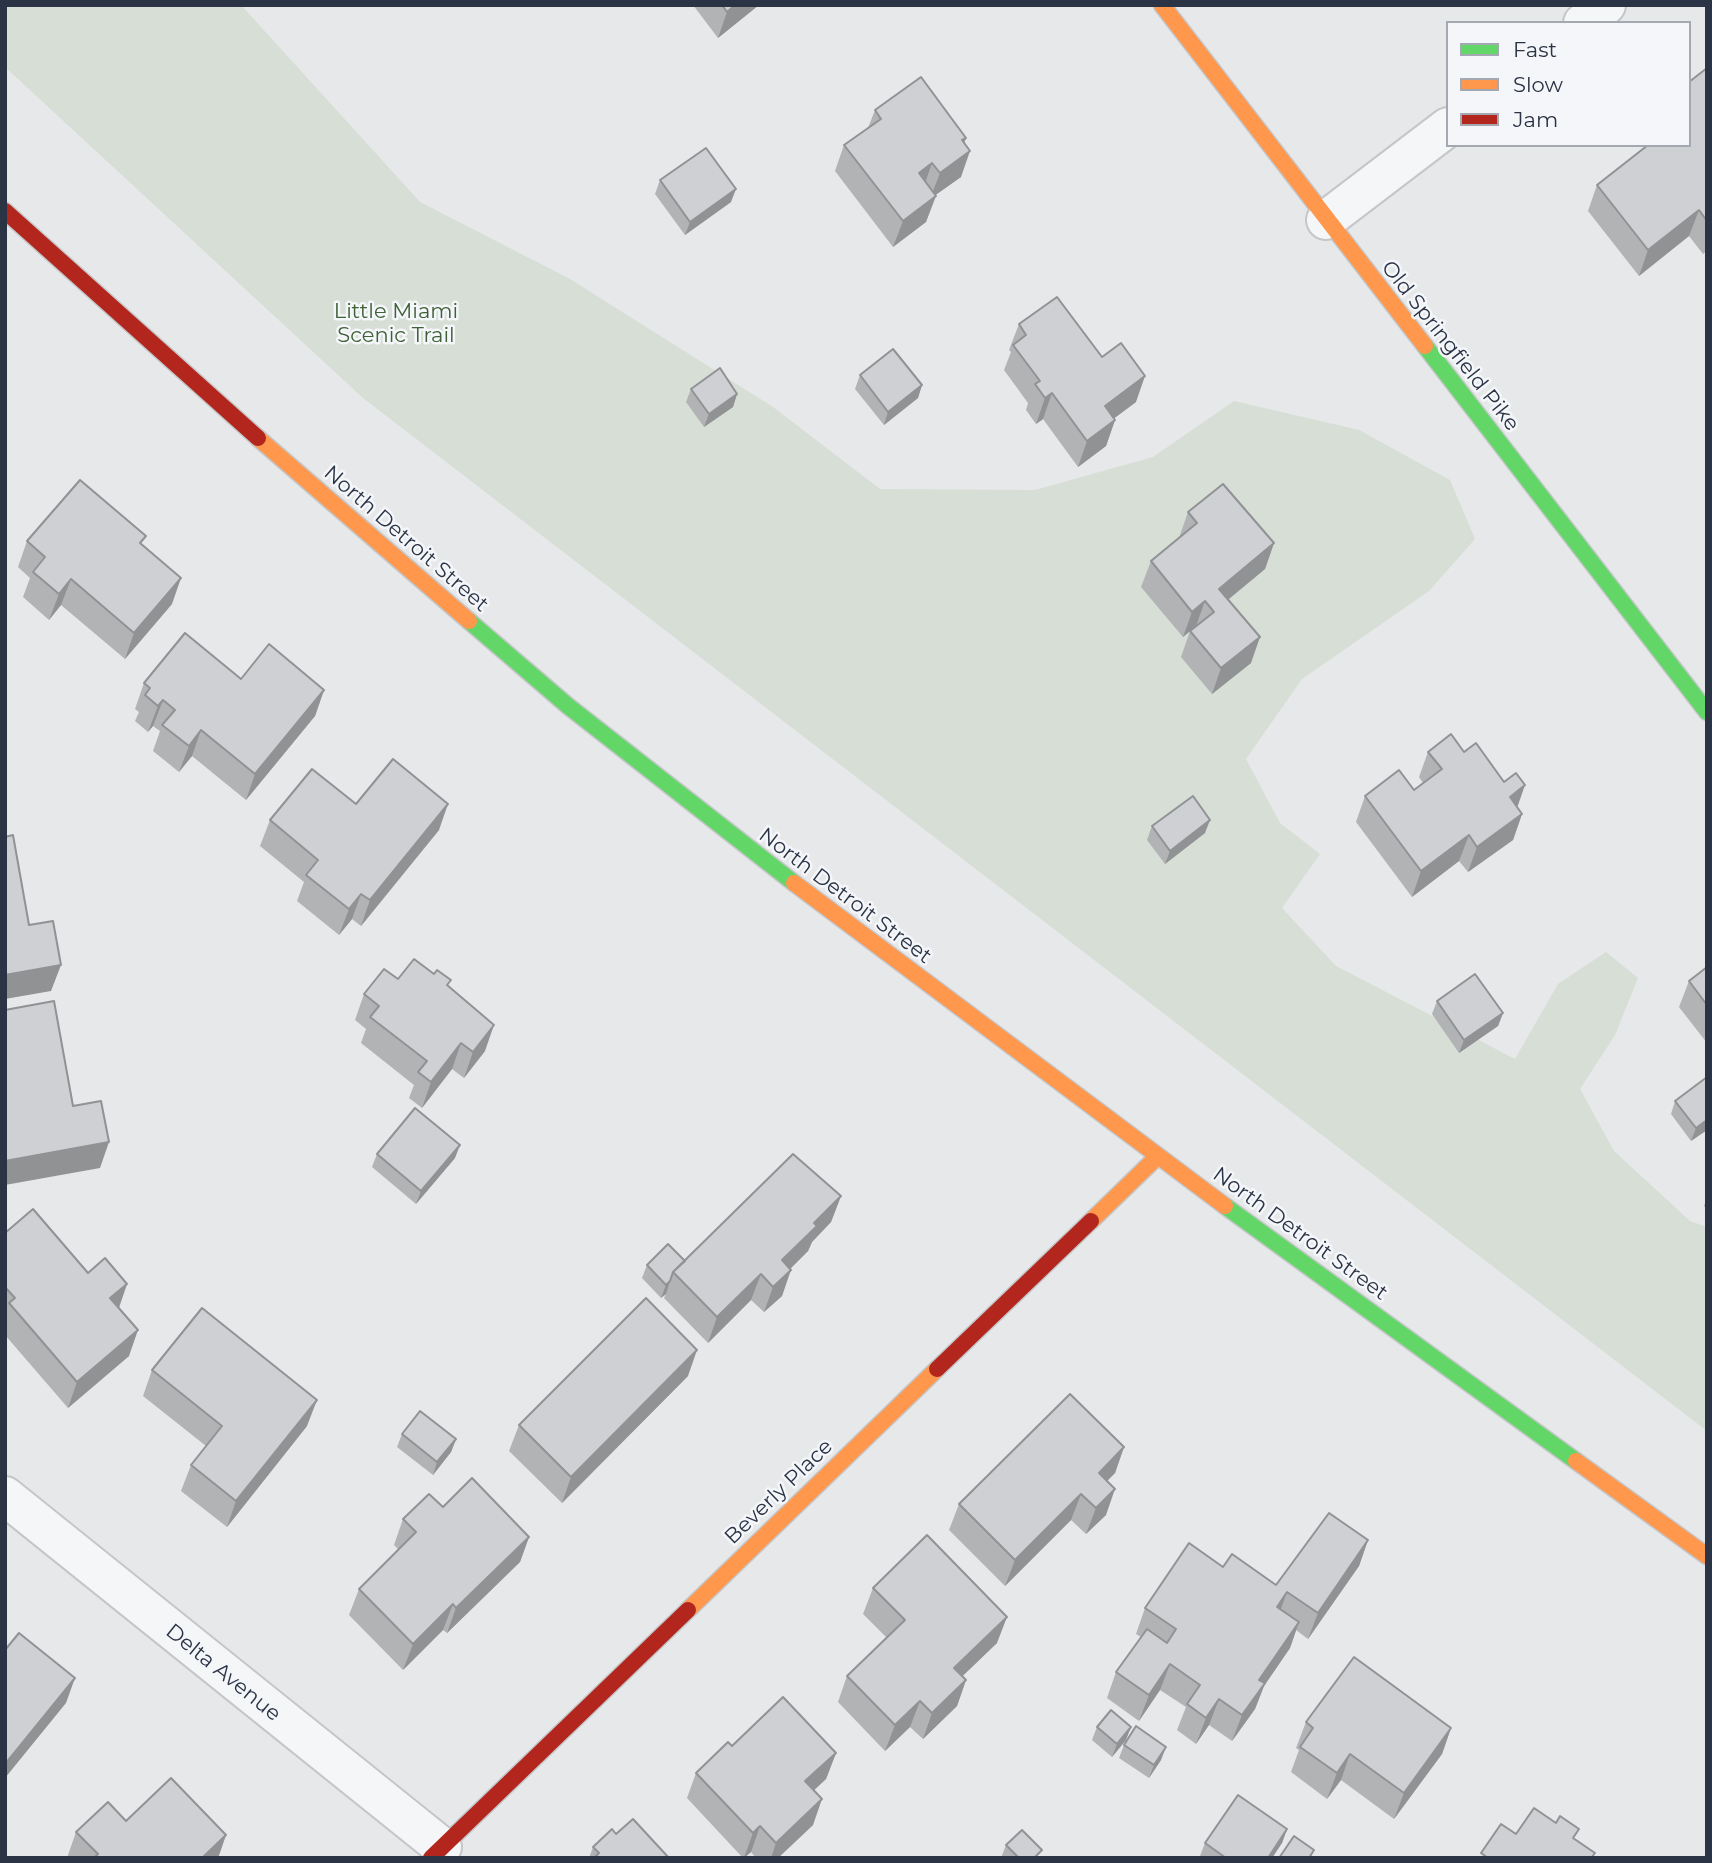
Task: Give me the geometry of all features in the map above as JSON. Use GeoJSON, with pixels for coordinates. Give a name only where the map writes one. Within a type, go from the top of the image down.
{"type":"FeatureCollection","features":[{"type":"Feature","properties":{"kind":"main road","name":"Old Springfield Pike"},"geometry":{"type":"LineString","coordinates":[[1162,5],[1707,712]]}},
{"type":"Feature","properties":{"kind":"main road","name":"North Detroit Street"},"geometry":{"type":"LineString","coordinates":[[5,211],[253,434],[568,706],[782,876],[1157,1157],[1707,1556]]}},
{"type":"Feature","properties":{"kind":"main road","name":"Beverly Place"},"geometry":{"type":"LineString","coordinates":[[437,1852],[1157,1157]]}},
{"type":"Feature","properties":{"kind":"street"},"geometry":{"type":"LineString","coordinates":[[1586,21],[1606,5]]}},
{"type":"Feature","properties":{"kind":"street"},"geometry":{"type":"LineString","coordinates":[[1326,220],[1446,129]]}},
{"type":"Feature","properties":{"kind":"street","name":"Delta Avenue"},"geometry":{"type":"LineString","coordinates":[[5,1496],[437,1852]]}},
{"type":"Feature","properties":{"kind":"green space","name":"Little Miami Scenic Trail"},"geometry":{"type":"Polygon","coordinates":[[[5,5],[241,5],[420,202],[570,279],[773,407],[880,489],[1035,490],[1153,457],[1234,401],[1359,430],[1450,480],[1475,539],[1429,591],[1302,679],[1246,759],[1280,823],[1320,854],[1282,908],[1336,966],[1515,1059],[1558,984],[1606,952],[1638,978],[1615,1035],[1580,1089],[1614,1151],[1690,1221],[1707,1227],[1707,1431],[363,398],[5,67],[5,5]]]}},
{"type":"Feature","properties":{"kind":"building"},"geometry":{"type":"Polygon","coordinates":[[[722,5],[735,5],[727,12],[722,5]]]}},
{"type":"Feature","properties":{"kind":"building"},"geometry":{"type":"Polygon","coordinates":[[[1707,68],[1707,221],[1699,210],[1648,250],[1597,185],[1645,147],[1691,147],[1691,80],[1707,68]]]}},
{"type":"Feature","properties":{"kind":"building"},"geometry":{"type":"Polygon","coordinates":[[[921,77],[966,138],[962,140],[970,151],[940,173],[932,163],[919,173],[936,196],[903,221],[844,145],[881,119],[875,110],[921,77]]]}},
{"type":"Feature","properties":{"kind":"building"},"geometry":{"type":"Polygon","coordinates":[[[706,148],[736,189],[690,222],[660,180],[706,148]]]}},
{"type":"Feature","properties":{"kind":"building"},"geometry":{"type":"Polygon","coordinates":[[[1057,297],[1102,357],[1121,343],[1145,376],[1105,406],[1115,420],[1087,441],[1052,393],[1045,398],[1035,384],[1040,381],[1013,345],[1026,335],[1019,324],[1057,297]]]}},
{"type":"Feature","properties":{"kind":"building"},"geometry":{"type":"Polygon","coordinates":[[[893,349],[922,385],[888,412],[860,375],[893,349]]]}},
{"type":"Feature","properties":{"kind":"building"},"geometry":{"type":"Polygon","coordinates":[[[720,368],[737,394],[709,414],[691,389],[720,368]]]}},
{"type":"Feature","properties":{"kind":"building"},"geometry":{"type":"Polygon","coordinates":[[[80,480],[146,536],[140,543],[181,578],[134,633],[71,579],[59,594],[33,572],[45,557],[27,541],[80,480]]]}},
{"type":"Feature","properties":{"kind":"building"},"geometry":{"type":"Polygon","coordinates":[[[1223,484],[1274,543],[1219,589],[1260,637],[1221,668],[1190,631],[1214,612],[1205,601],[1192,612],[1151,561],[1197,523],[1188,512],[1223,484]]]}},
{"type":"Feature","properties":{"kind":"building"},"geometry":{"type":"Polygon","coordinates":[[[185,633],[241,679],[269,644],[324,690],[255,774],[201,730],[189,746],[162,725],[175,710],[163,700],[158,706],[145,695],[150,688],[144,683],[185,633]]]}},
{"type":"Feature","properties":{"kind":"building"},"geometry":{"type":"Polygon","coordinates":[[[1451,734],[1464,752],[1476,743],[1504,782],[1516,773],[1525,785],[1510,797],[1522,814],[1477,847],[1469,835],[1421,871],[1365,796],[1399,770],[1414,790],[1442,769],[1428,752],[1451,734]]]}},
{"type":"Feature","properties":{"kind":"building"},"geometry":{"type":"Polygon","coordinates":[[[393,759],[448,804],[370,900],[361,894],[349,909],[306,875],[318,860],[270,820],[312,769],[356,804],[393,759]]]}},
{"type":"Feature","properties":{"kind":"building"},"geometry":{"type":"Polygon","coordinates":[[[1193,796],[1210,820],[1170,851],[1152,826],[1193,796]]]}},
{"type":"Feature","properties":{"kind":"building"},"geometry":{"type":"Polygon","coordinates":[[[13,835],[29,925],[53,921],[61,965],[5,975],[5,837],[13,835]]]}},
{"type":"Feature","properties":{"kind":"building"},"geometry":{"type":"Polygon","coordinates":[[[414,959],[434,974],[437,970],[451,980],[447,985],[494,1025],[473,1052],[461,1043],[431,1082],[418,1072],[427,1061],[370,1017],[379,1006],[364,994],[384,969],[398,979],[414,959]]]}},
{"type":"Feature","properties":{"kind":"building"},"geometry":{"type":"Polygon","coordinates":[[[1707,967],[1707,1005],[1689,981],[1707,967]]]}},
{"type":"Feature","properties":{"kind":"building"},"geometry":{"type":"Polygon","coordinates":[[[1475,974],[1503,1013],[1464,1040],[1437,1001],[1475,974]]]}},
{"type":"Feature","properties":{"kind":"building"},"geometry":{"type":"Polygon","coordinates":[[[54,1001],[73,1106],[101,1101],[109,1142],[5,1161],[5,1010],[54,1001]]]}},
{"type":"Feature","properties":{"kind":"building"},"geometry":{"type":"Polygon","coordinates":[[[1707,1077],[1707,1120],[1696,1128],[1675,1101],[1707,1077]]]}},
{"type":"Feature","properties":{"kind":"building"},"geometry":{"type":"Polygon","coordinates":[[[415,1108],[460,1145],[421,1191],[377,1154],[415,1108]]]}},
{"type":"Feature","properties":{"kind":"building"},"geometry":{"type":"Polygon","coordinates":[[[793,1154],[841,1196],[814,1223],[817,1226],[782,1260],[791,1270],[773,1287],[761,1274],[717,1317],[673,1272],[793,1154]]]}},
{"type":"Feature","properties":{"kind":"building"},"geometry":{"type":"Polygon","coordinates":[[[33,1209],[88,1273],[105,1258],[127,1284],[110,1298],[138,1330],[77,1382],[9,1303],[15,1298],[5,1287],[5,1233],[33,1209]]]}},
{"type":"Feature","properties":{"kind":"building"},"geometry":{"type":"Polygon","coordinates":[[[668,1244],[685,1261],[673,1272],[666,1285],[647,1265],[668,1244]]]}},
{"type":"Feature","properties":{"kind":"building"},"geometry":{"type":"Polygon","coordinates":[[[646,1298],[697,1350],[571,1477],[519,1425],[646,1298]]]}},
{"type":"Feature","properties":{"kind":"building"},"geometry":{"type":"Polygon","coordinates":[[[202,1308],[317,1400],[236,1501],[191,1465],[222,1426],[152,1370],[202,1308]]]}},
{"type":"Feature","properties":{"kind":"building"},"geometry":{"type":"Polygon","coordinates":[[[1070,1394],[1124,1447],[1099,1473],[1115,1489],[1096,1508],[1081,1494],[1015,1560],[959,1504],[1070,1394]]]}},
{"type":"Feature","properties":{"kind":"building"},"geometry":{"type":"Polygon","coordinates":[[[420,1411],[456,1439],[437,1462],[402,1434],[420,1411]]]}},
{"type":"Feature","properties":{"kind":"building"},"geometry":{"type":"Polygon","coordinates":[[[472,1478],[529,1537],[456,1608],[453,1604],[413,1644],[359,1589],[416,1532],[403,1519],[429,1494],[443,1507],[472,1478]]]}},
{"type":"Feature","properties":{"kind":"building"},"geometry":{"type":"Polygon","coordinates":[[[1329,1513],[1368,1540],[1318,1613],[1287,1592],[1277,1607],[1299,1622],[1259,1680],[1265,1683],[1242,1715],[1219,1699],[1206,1718],[1187,1704],[1200,1685],[1170,1664],[1149,1695],[1116,1672],[1147,1629],[1167,1643],[1176,1629],[1145,1608],[1189,1543],[1223,1567],[1232,1554],[1276,1585],[1329,1513]]]}},
{"type":"Feature","properties":{"kind":"building"},"geometry":{"type":"Polygon","coordinates":[[[927,1535],[1007,1617],[954,1668],[966,1680],[932,1713],[920,1701],[895,1725],[847,1676],[905,1620],[873,1588],[927,1535]]]}},
{"type":"Feature","properties":{"kind":"building"},"geometry":{"type":"Polygon","coordinates":[[[19,1633],[75,1678],[6,1763],[5,1650],[19,1633]]]}},
{"type":"Feature","properties":{"kind":"building"},"geometry":{"type":"Polygon","coordinates":[[[1354,1657],[1451,1728],[1404,1793],[1350,1754],[1337,1773],[1300,1747],[1313,1728],[1306,1722],[1354,1657]]]}},
{"type":"Feature","properties":{"kind":"building"},"geometry":{"type":"Polygon","coordinates":[[[783,1697],[836,1753],[805,1781],[822,1799],[776,1843],[760,1826],[753,1833],[696,1773],[728,1742],[732,1746],[783,1697]]]}},
{"type":"Feature","properties":{"kind":"building"},"geometry":{"type":"Polygon","coordinates":[[[1111,1710],[1131,1727],[1117,1744],[1097,1727],[1111,1710]]]}},
{"type":"Feature","properties":{"kind":"building"},"geometry":{"type":"Polygon","coordinates":[[[1136,1726],[1166,1747],[1154,1765],[1124,1745],[1136,1726]]]}},
{"type":"Feature","properties":{"kind":"building"},"geometry":{"type":"Polygon","coordinates":[[[171,1778],[226,1835],[202,1858],[94,1858],[98,1854],[76,1832],[108,1802],[126,1821],[171,1778]]]}},
{"type":"Feature","properties":{"kind":"building"},"geometry":{"type":"Polygon","coordinates":[[[1238,1795],[1287,1829],[1268,1858],[1226,1858],[1205,1843],[1238,1795]]]}},
{"type":"Feature","properties":{"kind":"building"},"geometry":{"type":"Polygon","coordinates":[[[1534,1808],[1556,1823],[1560,1816],[1579,1829],[1573,1838],[1595,1853],[1591,1858],[1488,1858],[1481,1853],[1501,1824],[1516,1834],[1534,1808]]]}},
{"type":"Feature","properties":{"kind":"building"},"geometry":{"type":"Polygon","coordinates":[[[633,1819],[669,1858],[594,1858],[599,1853],[593,1847],[612,1829],[616,1834],[633,1819]]]}},
{"type":"Feature","properties":{"kind":"building"},"geometry":{"type":"Polygon","coordinates":[[[1022,1830],[1042,1850],[1034,1858],[1019,1858],[1006,1845],[1022,1830]]]}},
{"type":"Feature","properties":{"kind":"building"},"geometry":{"type":"Polygon","coordinates":[[[1294,1836],[1314,1850],[1309,1858],[1279,1858],[1294,1836]]]}},
{"type":"Feature","properties":{"kind":"traffic: fast"},"geometry":{"type":"LineString","coordinates":[[1425,346],[1707,712]]}},
{"type":"Feature","properties":{"kind":"traffic: fast"},"geometry":{"type":"LineString","coordinates":[[469,621],[568,706],[794,883]]}},
{"type":"Feature","properties":{"kind":"traffic: fast"},"geometry":{"type":"LineString","coordinates":[[1225,1206],[1576,1461]]}},
{"type":"Feature","properties":{"kind":"traffic: slow"},"geometry":{"type":"LineString","coordinates":[[1162,5],[1425,346]]}},
{"type":"Feature","properties":{"kind":"traffic: slow"},"geometry":{"type":"LineString","coordinates":[[258,438],[469,621]]}},
{"type":"Feature","properties":{"kind":"traffic: slow"},"geometry":{"type":"LineString","coordinates":[[794,883],[1225,1206]]}},
{"type":"Feature","properties":{"kind":"traffic: slow"},"geometry":{"type":"LineString","coordinates":[[1091,1221],[1157,1157]]}},
{"type":"Feature","properties":{"kind":"traffic: slow"},"geometry":{"type":"LineString","coordinates":[[688,1610],[937,1369]]}},
{"type":"Feature","properties":{"kind":"traffic: slow"},"geometry":{"type":"LineString","coordinates":[[1576,1461],[1707,1556]]}},
{"type":"Feature","properties":{"kind":"traffic: jam"},"geometry":{"type":"LineString","coordinates":[[5,211],[258,438]]}},
{"type":"Feature","properties":{"kind":"traffic: jam"},"geometry":{"type":"LineString","coordinates":[[937,1369],[1091,1221]]}},
{"type":"Feature","properties":{"kind":"traffic: jam"},"geometry":{"type":"LineString","coordinates":[[431,1858],[688,1610]]}}]}
